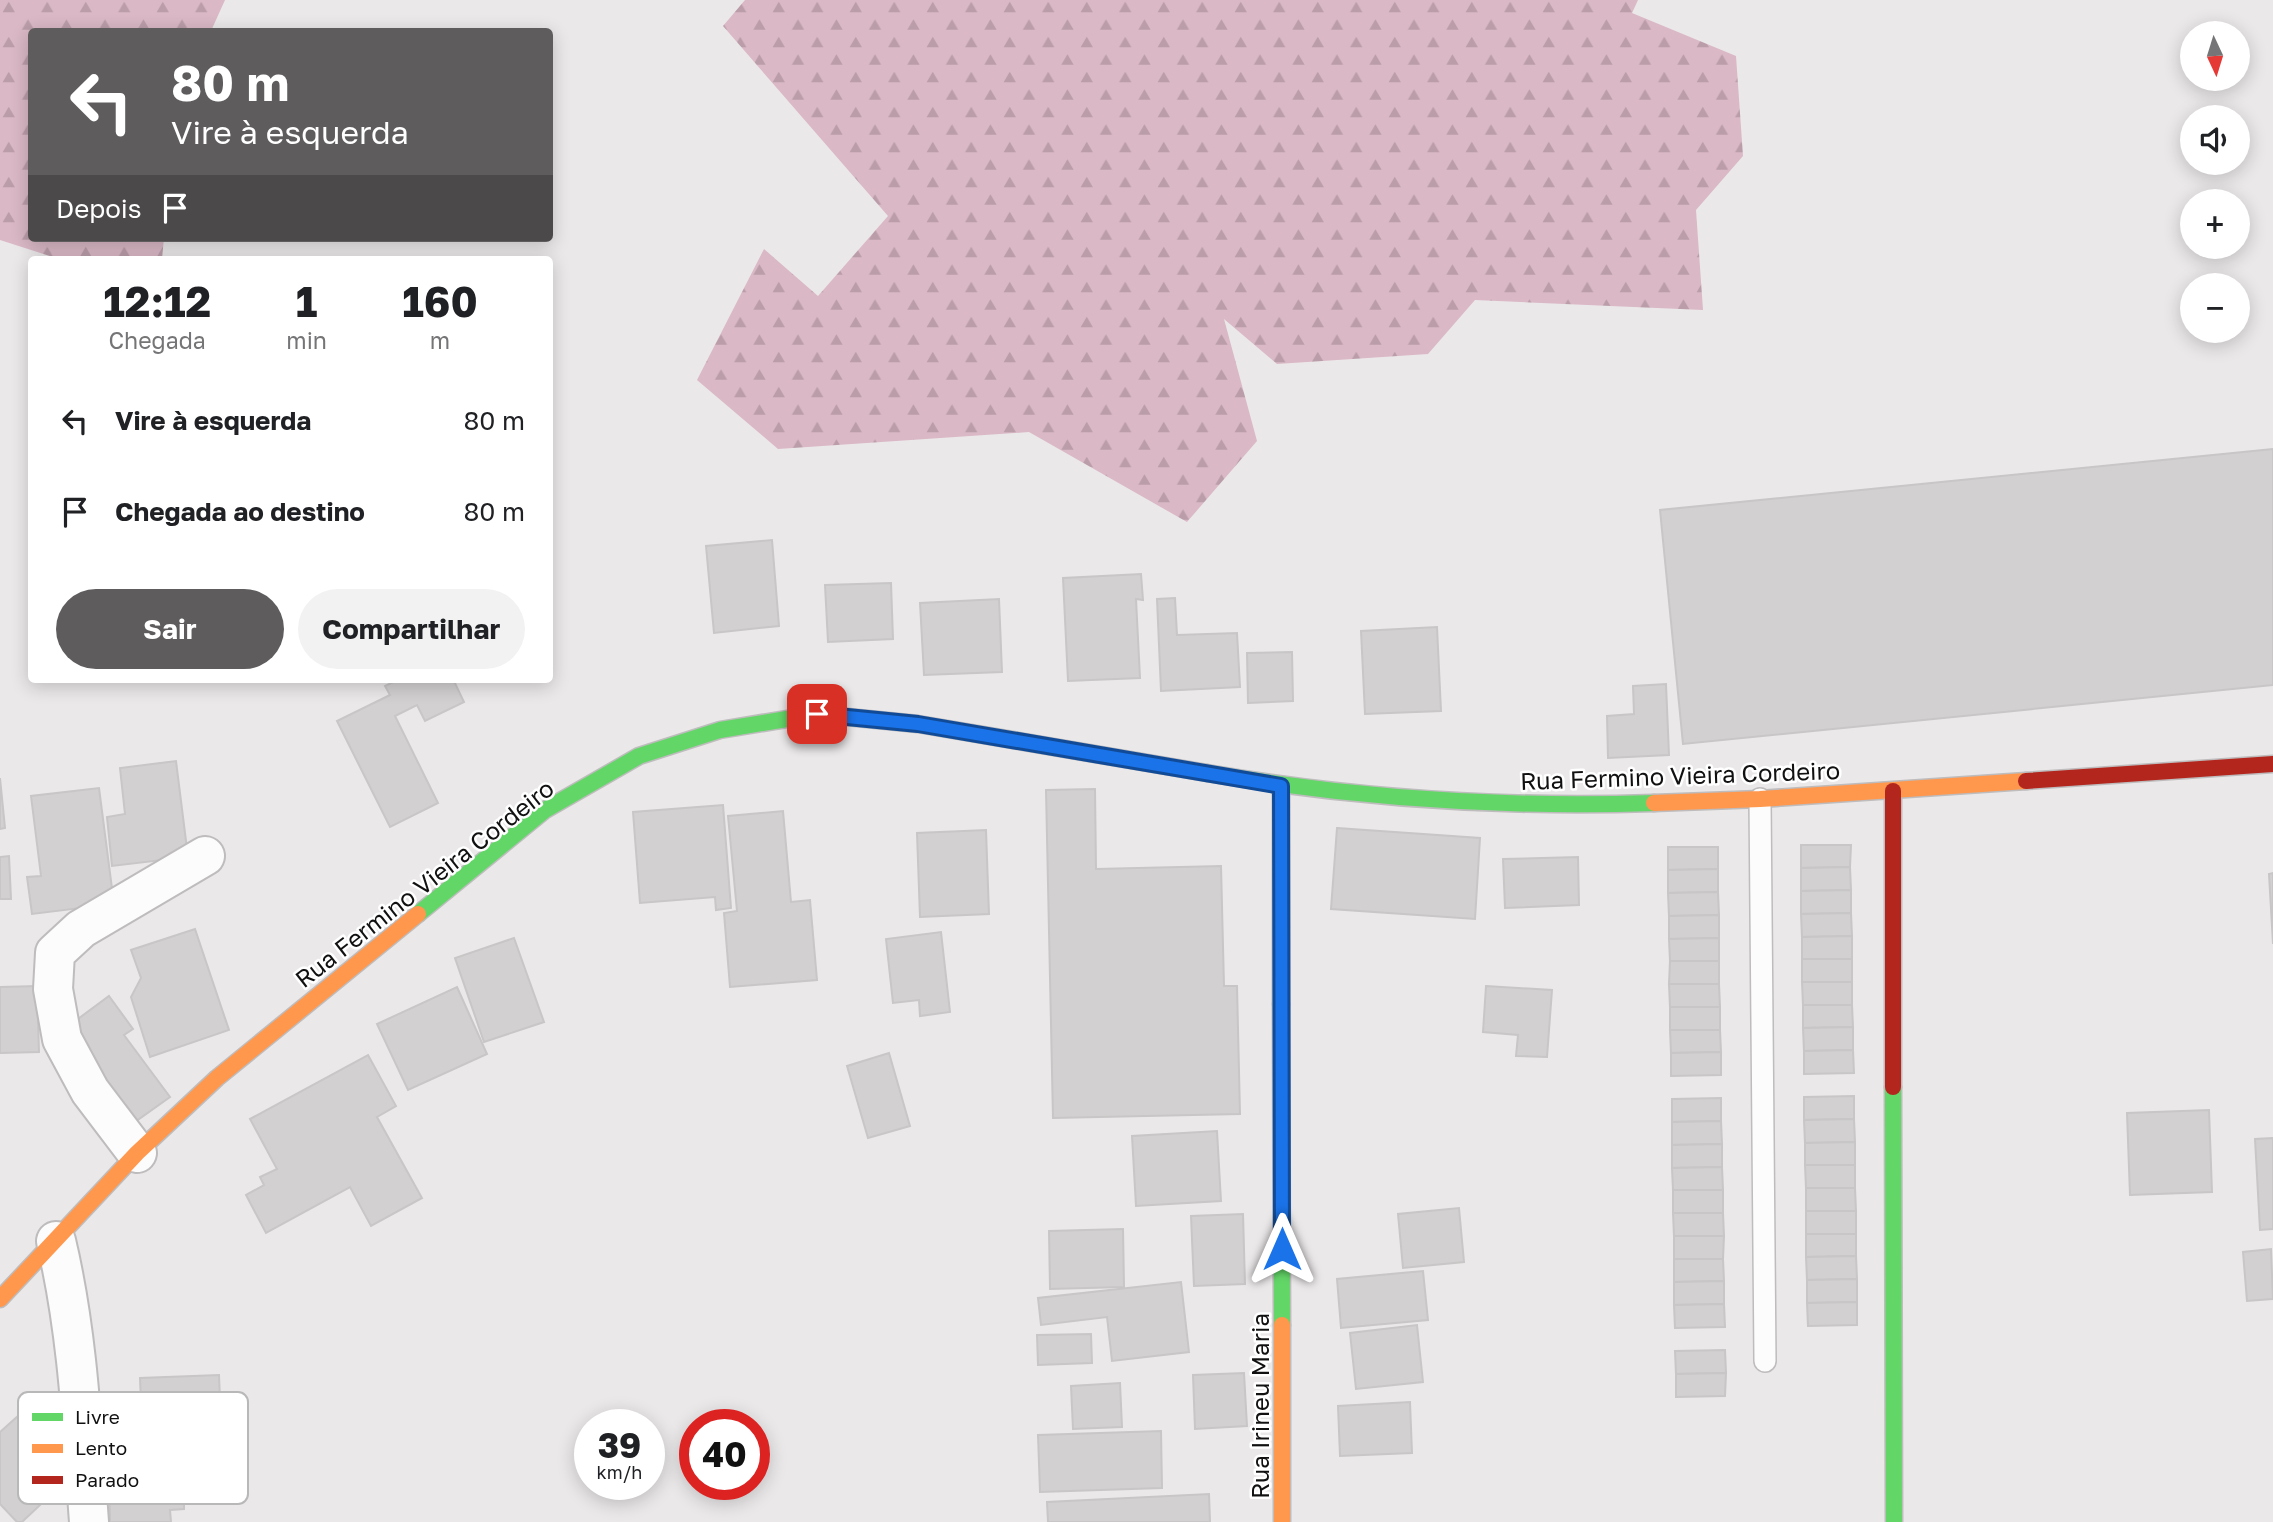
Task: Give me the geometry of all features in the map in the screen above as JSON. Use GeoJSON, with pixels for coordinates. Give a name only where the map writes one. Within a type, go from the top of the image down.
{"type":"FeatureCollection","features":[{"type":"Feature","properties":{"kind":"street","name":"Rua Fermino Vieira Cordeiro"},"geometry":{"type":"LineString","coordinates":[[0,1299],[137,1153],[217,1077],[545,810],[639,756],[720,730],[817,714],[918,724],[1281,786],[1430,799],[1566,806],[1760,799],[2273,764]]}},
{"type":"Feature","properties":{"kind":"street","name":"Rua Irineu Maria"},"geometry":{"type":"LineString","coordinates":[[1281,786],[1282,1522]]}},
{"type":"Feature","properties":{"kind":"street"},"geometry":{"type":"LineString","coordinates":[[1893,791],[1894,1522]]}},
{"type":"Feature","properties":{"kind":"street"},"geometry":{"type":"LineString","coordinates":[[137,1153],[90,1091],[62,1039],[53,989],[55,953],[81,929],[205,856]]}},
{"type":"Feature","properties":{"kind":"street"},"geometry":{"type":"LineString","coordinates":[[56,1241],[66,1286],[80,1392]]}},
{"type":"Feature","properties":{"kind":"street"},"geometry":{"type":"LineString","coordinates":[[88,1504],[89,1522]]}},
{"type":"Feature","properties":{"kind":"lane"},"geometry":{"type":"LineString","coordinates":[[1760,799],[1765,1361]]}},
{"type":"Feature","properties":{"kind":"green space"},"geometry":{"type":"Polygon","coordinates":[[[0,0],[225,0],[212,28],[28,28],[28,242],[164,242],[162,256],[50,256],[0,240],[0,0]]]}},
{"type":"Feature","properties":{"kind":"green space"},"geometry":{"type":"Polygon","coordinates":[[[745,0],[1638,0],[1632,13],[1736,56],[1743,156],[1696,210],[1703,310],[1475,300],[1428,354],[1277,364],[1224,319],[1257,441],[1187,522],[1029,432],[778,449],[697,380],[764,249],[818,296],[888,216],[723,26],[745,0]]]}},
{"type":"Feature","properties":{"kind":"building"},"geometry":{"type":"Polygon","coordinates":[[[2273,449],[2273,685],[1683,744],[1660,510],[2273,449]]]}},
{"type":"Feature","properties":{"kind":"building"},"geometry":{"type":"Polygon","coordinates":[[[772,540],[779,626],[714,633],[706,546],[772,540]]]}},
{"type":"Feature","properties":{"kind":"building"},"geometry":{"type":"Polygon","coordinates":[[[1141,574],[1143,600],[1136,599],[1140,678],[1068,681],[1063,578],[1141,574]]]}},
{"type":"Feature","properties":{"kind":"building"},"geometry":{"type":"Polygon","coordinates":[[[891,583],[893,639],[828,642],[825,585],[891,583]]]}},
{"type":"Feature","properties":{"kind":"building"},"geometry":{"type":"Polygon","coordinates":[[[1175,598],[1177,635],[1237,633],[1240,687],[1161,691],[1157,599],[1175,598]]]}},
{"type":"Feature","properties":{"kind":"building"},"geometry":{"type":"Polygon","coordinates":[[[999,599],[1002,672],[924,675],[920,603],[999,599]]]}},
{"type":"Feature","properties":{"kind":"building"},"geometry":{"type":"Polygon","coordinates":[[[1437,627],[1441,711],[1365,714],[1361,631],[1437,627]]]}},
{"type":"Feature","properties":{"kind":"building"},"geometry":{"type":"Polygon","coordinates":[[[1292,652],[1293,701],[1248,703],[1247,653],[1292,652]]]}},
{"type":"Feature","properties":{"kind":"building"},"geometry":{"type":"Polygon","coordinates":[[[391,683],[455,683],[464,702],[425,721],[417,705],[395,716],[438,803],[390,827],[337,721],[390,695],[385,686],[391,683]]]}},
{"type":"Feature","properties":{"kind":"building"},"geometry":{"type":"Polygon","coordinates":[[[1666,684],[1669,755],[1608,758],[1607,716],[1634,714],[1633,686],[1666,684]]]}},
{"type":"Feature","properties":{"kind":"building"},"geometry":{"type":"Polygon","coordinates":[[[176,761],[188,857],[112,866],[107,817],[125,814],[120,768],[176,761]]]}},
{"type":"Feature","properties":{"kind":"building"},"geometry":{"type":"Polygon","coordinates":[[[0,778],[5,828],[0,829],[0,778]]]}},
{"type":"Feature","properties":{"kind":"building"},"geometry":{"type":"Polygon","coordinates":[[[99,788],[114,904],[32,914],[27,877],[41,876],[31,796],[99,788]]]}},
{"type":"Feature","properties":{"kind":"building"},"geometry":{"type":"Polygon","coordinates":[[[1095,789],[1096,869],[1221,866],[1224,986],[1237,986],[1240,1114],[1053,1118],[1046,790],[1095,789]]]}},
{"type":"Feature","properties":{"kind":"building"},"geometry":{"type":"Polygon","coordinates":[[[723,805],[731,908],[716,910],[715,897],[640,903],[633,812],[723,805]]]}},
{"type":"Feature","properties":{"kind":"building"},"geometry":{"type":"Polygon","coordinates":[[[783,811],[791,902],[810,900],[817,980],[730,987],[724,913],[737,911],[728,816],[783,811]]]}},
{"type":"Feature","properties":{"kind":"building"},"geometry":{"type":"Polygon","coordinates":[[[1337,828],[1480,838],[1475,919],[1331,909],[1337,828]]]}},
{"type":"Feature","properties":{"kind":"building"},"geometry":{"type":"Polygon","coordinates":[[[986,830],[989,914],[920,917],[917,833],[986,830]]]}},
{"type":"Feature","properties":{"kind":"building"},"geometry":{"type":"Polygon","coordinates":[[[1801,845],[1851,845],[1850,867],[1801,868],[1801,845]]]}},
{"type":"Feature","properties":{"kind":"building"},"geometry":{"type":"Polygon","coordinates":[[[1668,847],[1718,847],[1718,869],[1668,870],[1668,847]]]}},
{"type":"Feature","properties":{"kind":"building"},"geometry":{"type":"Polygon","coordinates":[[[9,856],[11,899],[0,899],[0,857],[9,856]]]}},
{"type":"Feature","properties":{"kind":"building"},"geometry":{"type":"Polygon","coordinates":[[[1578,857],[1579,905],[1505,908],[1503,859],[1578,857]]]}},
{"type":"Feature","properties":{"kind":"building"},"geometry":{"type":"Polygon","coordinates":[[[1850,867],[1851,890],[1801,891],[1801,868],[1850,867]]]}},
{"type":"Feature","properties":{"kind":"building"},"geometry":{"type":"Polygon","coordinates":[[[1718,869],[1718,892],[1668,893],[1668,870],[1718,869]]]}},
{"type":"Feature","properties":{"kind":"building"},"geometry":{"type":"Polygon","coordinates":[[[2273,873],[2273,944],[2269,874],[2273,873]]]}},
{"type":"Feature","properties":{"kind":"building"},"geometry":{"type":"Polygon","coordinates":[[[1851,890],[1851,913],[1801,914],[1801,891],[1851,890]]]}},
{"type":"Feature","properties":{"kind":"building"},"geometry":{"type":"Polygon","coordinates":[[[1718,892],[1719,915],[1669,916],[1668,893],[1718,892]]]}},
{"type":"Feature","properties":{"kind":"building"},"geometry":{"type":"Polygon","coordinates":[[[1851,913],[1852,936],[1802,937],[1801,914],[1851,913]]]}},
{"type":"Feature","properties":{"kind":"building"},"geometry":{"type":"Polygon","coordinates":[[[1719,915],[1719,938],[1669,939],[1669,916],[1719,915]]]}},
{"type":"Feature","properties":{"kind":"building"},"geometry":{"type":"Polygon","coordinates":[[[195,929],[229,1030],[150,1057],[131,997],[141,978],[131,950],[195,929]]]}},
{"type":"Feature","properties":{"kind":"building"},"geometry":{"type":"Polygon","coordinates":[[[941,932],[950,1012],[920,1016],[919,1000],[893,1003],[886,939],[941,932]]]}},
{"type":"Feature","properties":{"kind":"building"},"geometry":{"type":"Polygon","coordinates":[[[1852,936],[1852,959],[1802,959],[1802,937],[1852,936]]]}},
{"type":"Feature","properties":{"kind":"building"},"geometry":{"type":"Polygon","coordinates":[[[514,938],[544,1022],[484,1042],[455,958],[514,938]]]}},
{"type":"Feature","properties":{"kind":"building"},"geometry":{"type":"Polygon","coordinates":[[[1719,938],[1719,961],[1670,961],[1669,939],[1719,938]]]}},
{"type":"Feature","properties":{"kind":"building"},"geometry":{"type":"Polygon","coordinates":[[[1802,959],[1852,959],[1852,982],[1802,982],[1802,959]]]}},
{"type":"Feature","properties":{"kind":"building"},"geometry":{"type":"Polygon","coordinates":[[[1670,961],[1719,961],[1719,984],[1669,984],[1670,961]]]}},
{"type":"Feature","properties":{"kind":"building"},"geometry":{"type":"Polygon","coordinates":[[[1802,982],[1852,982],[1852,1005],[1803,1005],[1802,982]]]}},
{"type":"Feature","properties":{"kind":"building"},"geometry":{"type":"Polygon","coordinates":[[[1669,984],[1719,984],[1720,1007],[1670,1007],[1669,984]]]}},
{"type":"Feature","properties":{"kind":"building"},"geometry":{"type":"Polygon","coordinates":[[[37,986],[39,1052],[0,1053],[0,987],[37,986]]]}},
{"type":"Feature","properties":{"kind":"building"},"geometry":{"type":"Polygon","coordinates":[[[1486,986],[1552,990],[1547,1057],[1516,1056],[1518,1035],[1483,1032],[1486,986]]]}},
{"type":"Feature","properties":{"kind":"building"},"geometry":{"type":"Polygon","coordinates":[[[457,987],[487,1054],[408,1090],[377,1024],[457,987]]]}},
{"type":"Feature","properties":{"kind":"building"},"geometry":{"type":"Polygon","coordinates":[[[109,996],[133,1029],[124,1035],[170,1097],[132,1124],[63,1030],[109,996]]]}},
{"type":"Feature","properties":{"kind":"building"},"geometry":{"type":"Polygon","coordinates":[[[1803,1005],[1852,1005],[1853,1027],[1803,1028],[1803,1005]]]}},
{"type":"Feature","properties":{"kind":"building"},"geometry":{"type":"Polygon","coordinates":[[[1670,1007],[1720,1007],[1720,1030],[1670,1030],[1670,1007]]]}},
{"type":"Feature","properties":{"kind":"building"},"geometry":{"type":"Polygon","coordinates":[[[1853,1027],[1853,1050],[1804,1051],[1803,1028],[1853,1027]]]}},
{"type":"Feature","properties":{"kind":"building"},"geometry":{"type":"Polygon","coordinates":[[[1670,1030],[1720,1030],[1721,1052],[1671,1053],[1670,1030]]]}},
{"type":"Feature","properties":{"kind":"building"},"geometry":{"type":"Polygon","coordinates":[[[1853,1050],[1854,1073],[1804,1074],[1804,1051],[1853,1050]]]}},
{"type":"Feature","properties":{"kind":"building"},"geometry":{"type":"Polygon","coordinates":[[[1721,1052],[1721,1075],[1671,1076],[1671,1053],[1721,1052]]]}},
{"type":"Feature","properties":{"kind":"building"},"geometry":{"type":"Polygon","coordinates":[[[889,1053],[910,1126],[868,1138],[847,1066],[889,1053]]]}},
{"type":"Feature","properties":{"kind":"building"},"geometry":{"type":"Polygon","coordinates":[[[368,1055],[396,1106],[377,1117],[422,1198],[371,1226],[350,1187],[266,1233],[246,1195],[264,1185],[260,1177],[277,1169],[250,1119],[368,1055]]]}},
{"type":"Feature","properties":{"kind":"building"},"geometry":{"type":"Polygon","coordinates":[[[1854,1096],[1854,1119],[1804,1120],[1804,1097],[1854,1096]]]}},
{"type":"Feature","properties":{"kind":"building"},"geometry":{"type":"Polygon","coordinates":[[[1721,1098],[1721,1121],[1672,1122],[1672,1099],[1721,1098]]]}},
{"type":"Feature","properties":{"kind":"building"},"geometry":{"type":"Polygon","coordinates":[[[2209,1110],[2212,1192],[2130,1195],[2127,1113],[2209,1110]]]}},
{"type":"Feature","properties":{"kind":"building"},"geometry":{"type":"Polygon","coordinates":[[[1854,1119],[1855,1142],[1805,1143],[1804,1120],[1854,1119]]]}},
{"type":"Feature","properties":{"kind":"building"},"geometry":{"type":"Polygon","coordinates":[[[1721,1121],[1722,1144],[1672,1145],[1672,1122],[1721,1121]]]}},
{"type":"Feature","properties":{"kind":"building"},"geometry":{"type":"Polygon","coordinates":[[[1217,1131],[1221,1201],[1136,1206],[1132,1136],[1217,1131]]]}},
{"type":"Feature","properties":{"kind":"building"},"geometry":{"type":"Polygon","coordinates":[[[2273,1138],[2273,1229],[2260,1230],[2255,1139],[2273,1138]]]}},
{"type":"Feature","properties":{"kind":"building"},"geometry":{"type":"Polygon","coordinates":[[[1855,1142],[1855,1165],[1805,1165],[1805,1143],[1855,1142]]]}},
{"type":"Feature","properties":{"kind":"building"},"geometry":{"type":"Polygon","coordinates":[[[1722,1144],[1722,1167],[1672,1168],[1672,1145],[1722,1144]]]}},
{"type":"Feature","properties":{"kind":"building"},"geometry":{"type":"Polygon","coordinates":[[[1805,1165],[1855,1165],[1855,1188],[1806,1188],[1805,1165]]]}},
{"type":"Feature","properties":{"kind":"building"},"geometry":{"type":"Polygon","coordinates":[[[1722,1167],[1723,1190],[1673,1190],[1672,1168],[1722,1167]]]}},
{"type":"Feature","properties":{"kind":"building"},"geometry":{"type":"Polygon","coordinates":[[[1806,1188],[1855,1188],[1856,1211],[1806,1211],[1806,1188]]]}},
{"type":"Feature","properties":{"kind":"building"},"geometry":{"type":"Polygon","coordinates":[[[1673,1190],[1723,1190],[1723,1213],[1673,1213],[1673,1190]]]}},
{"type":"Feature","properties":{"kind":"building"},"geometry":{"type":"Polygon","coordinates":[[[1459,1208],[1464,1262],[1403,1268],[1398,1214],[1459,1208]]]}},
{"type":"Feature","properties":{"kind":"building"},"geometry":{"type":"Polygon","coordinates":[[[1806,1211],[1856,1211],[1856,1234],[1806,1234],[1806,1211]]]}},
{"type":"Feature","properties":{"kind":"building"},"geometry":{"type":"Polygon","coordinates":[[[1673,1213],[1723,1213],[1724,1236],[1674,1236],[1673,1213]]]}},
{"type":"Feature","properties":{"kind":"building"},"geometry":{"type":"Polygon","coordinates":[[[1243,1214],[1245,1284],[1194,1286],[1191,1216],[1243,1214]]]}},
{"type":"Feature","properties":{"kind":"building"},"geometry":{"type":"Polygon","coordinates":[[[1123,1229],[1124,1287],[1050,1289],[1049,1231],[1123,1229]]]}},
{"type":"Feature","properties":{"kind":"building"},"geometry":{"type":"Polygon","coordinates":[[[1806,1234],[1856,1234],[1856,1256],[1806,1257],[1806,1234]]]}},
{"type":"Feature","properties":{"kind":"building"},"geometry":{"type":"Polygon","coordinates":[[[1674,1236],[1724,1236],[1723,1259],[1674,1259],[1674,1236]]]}},
{"type":"Feature","properties":{"kind":"building"},"geometry":{"type":"Polygon","coordinates":[[[2271,1249],[2273,1299],[2247,1301],[2243,1252],[2271,1249]]]}},
{"type":"Feature","properties":{"kind":"building"},"geometry":{"type":"Polygon","coordinates":[[[1856,1256],[1857,1279],[1807,1280],[1806,1257],[1856,1256]]]}},
{"type":"Feature","properties":{"kind":"building"},"geometry":{"type":"Polygon","coordinates":[[[1674,1259],[1723,1259],[1724,1281],[1674,1282],[1674,1259]]]}},
{"type":"Feature","properties":{"kind":"building"},"geometry":{"type":"Polygon","coordinates":[[[1423,1271],[1428,1320],[1341,1328],[1337,1279],[1423,1271]]]}},
{"type":"Feature","properties":{"kind":"building"},"geometry":{"type":"Polygon","coordinates":[[[1857,1279],[1857,1302],[1807,1303],[1807,1280],[1857,1279]]]}},
{"type":"Feature","properties":{"kind":"building"},"geometry":{"type":"Polygon","coordinates":[[[1724,1281],[1724,1304],[1674,1305],[1674,1282],[1724,1281]]]}},
{"type":"Feature","properties":{"kind":"building"},"geometry":{"type":"Polygon","coordinates":[[[1181,1282],[1189,1352],[1112,1361],[1107,1317],[1041,1325],[1038,1298],[1181,1282]]]}},
{"type":"Feature","properties":{"kind":"building"},"geometry":{"type":"Polygon","coordinates":[[[1857,1302],[1857,1325],[1808,1326],[1807,1303],[1857,1302]]]}},
{"type":"Feature","properties":{"kind":"building"},"geometry":{"type":"Polygon","coordinates":[[[1724,1304],[1725,1327],[1675,1328],[1674,1305],[1724,1304]]]}},
{"type":"Feature","properties":{"kind":"building"},"geometry":{"type":"Polygon","coordinates":[[[1417,1325],[1423,1382],[1356,1389],[1350,1333],[1417,1325]]]}},
{"type":"Feature","properties":{"kind":"building"},"geometry":{"type":"Polygon","coordinates":[[[1091,1334],[1092,1363],[1038,1365],[1037,1335],[1091,1334]]]}},
{"type":"Feature","properties":{"kind":"building"},"geometry":{"type":"Polygon","coordinates":[[[1725,1350],[1726,1373],[1676,1374],[1675,1351],[1725,1350]]]}},
{"type":"Feature","properties":{"kind":"building"},"geometry":{"type":"Polygon","coordinates":[[[1244,1373],[1247,1426],[1195,1429],[1193,1375],[1244,1373]]]}},
{"type":"Feature","properties":{"kind":"building"},"geometry":{"type":"Polygon","coordinates":[[[1726,1373],[1725,1396],[1676,1397],[1676,1374],[1726,1373]]]}},
{"type":"Feature","properties":{"kind":"building"},"geometry":{"type":"Polygon","coordinates":[[[219,1375],[220,1392],[141,1392],[140,1378],[219,1375]]]}},
{"type":"Feature","properties":{"kind":"building"},"geometry":{"type":"Polygon","coordinates":[[[1120,1383],[1122,1427],[1073,1429],[1071,1386],[1120,1383]]]}},
{"type":"Feature","properties":{"kind":"building"},"geometry":{"type":"Polygon","coordinates":[[[1410,1402],[1412,1453],[1340,1456],[1338,1406],[1410,1402]]]}},
{"type":"Feature","properties":{"kind":"building"},"geometry":{"type":"Polygon","coordinates":[[[18,1416],[18,1504],[41,1504],[22,1522],[17,1522],[0,1504],[0,1432],[18,1416]]]}},
{"type":"Feature","properties":{"kind":"building"},"geometry":{"type":"Polygon","coordinates":[[[1161,1431],[1162,1488],[1040,1492],[1038,1435],[1161,1431]]]}},
{"type":"Feature","properties":{"kind":"building"},"geometry":{"type":"Polygon","coordinates":[[[1209,1494],[1210,1522],[1048,1522],[1047,1502],[1209,1494]]]}},
{"type":"Feature","properties":{"kind":"building"},"geometry":{"type":"Polygon","coordinates":[[[110,1504],[184,1504],[184,1509],[170,1510],[171,1522],[110,1522],[110,1504]]]}},
{"type":"Feature","properties":{"kind":"traffic: fast"},"geometry":{"type":"LineString","coordinates":[[418,914],[545,810],[639,756],[720,730],[817,714],[827,715]]}},
{"type":"Feature","properties":{"kind":"traffic: fast"},"geometry":{"type":"LineString","coordinates":[[1207,773],[1318,789],[1430,799],[1542,804],[1654,803]]}},
{"type":"Feature","properties":{"kind":"traffic: fast"},"geometry":{"type":"LineString","coordinates":[[1281,1004],[1282,1325]]}},
{"type":"Feature","properties":{"kind":"traffic: fast"},"geometry":{"type":"LineString","coordinates":[[1893,1087],[1894,1522]]}},
{"type":"Feature","properties":{"kind":"traffic: slow"},"geometry":{"type":"LineString","coordinates":[[827,715],[918,724],[1207,773]]}},
{"type":"Feature","properties":{"kind":"traffic: slow"},"geometry":{"type":"LineString","coordinates":[[1654,803],[1760,799],[2026,781]]}},
{"type":"Feature","properties":{"kind":"traffic: slow"},"geometry":{"type":"LineString","coordinates":[[0,1299],[137,1153],[217,1078],[418,914]]}},
{"type":"Feature","properties":{"kind":"traffic: slow"},"geometry":{"type":"LineString","coordinates":[[1282,1325],[1282,1522]]}},
{"type":"Feature","properties":{"kind":"traffic: jam"},"geometry":{"type":"LineString","coordinates":[[2026,781],[2273,764]]}},
{"type":"Feature","properties":{"kind":"traffic: jam"},"geometry":{"type":"LineString","coordinates":[[1281,786],[1281,1004]]}},
{"type":"Feature","properties":{"kind":"traffic: jam"},"geometry":{"type":"LineString","coordinates":[[1893,791],[1893,1087]]}},
{"type":"Feature","properties":{"kind":"route"},"geometry":{"type":"LineString","coordinates":[[817,714],[918,724],[1281,786],[1282,1249]]}}]}
